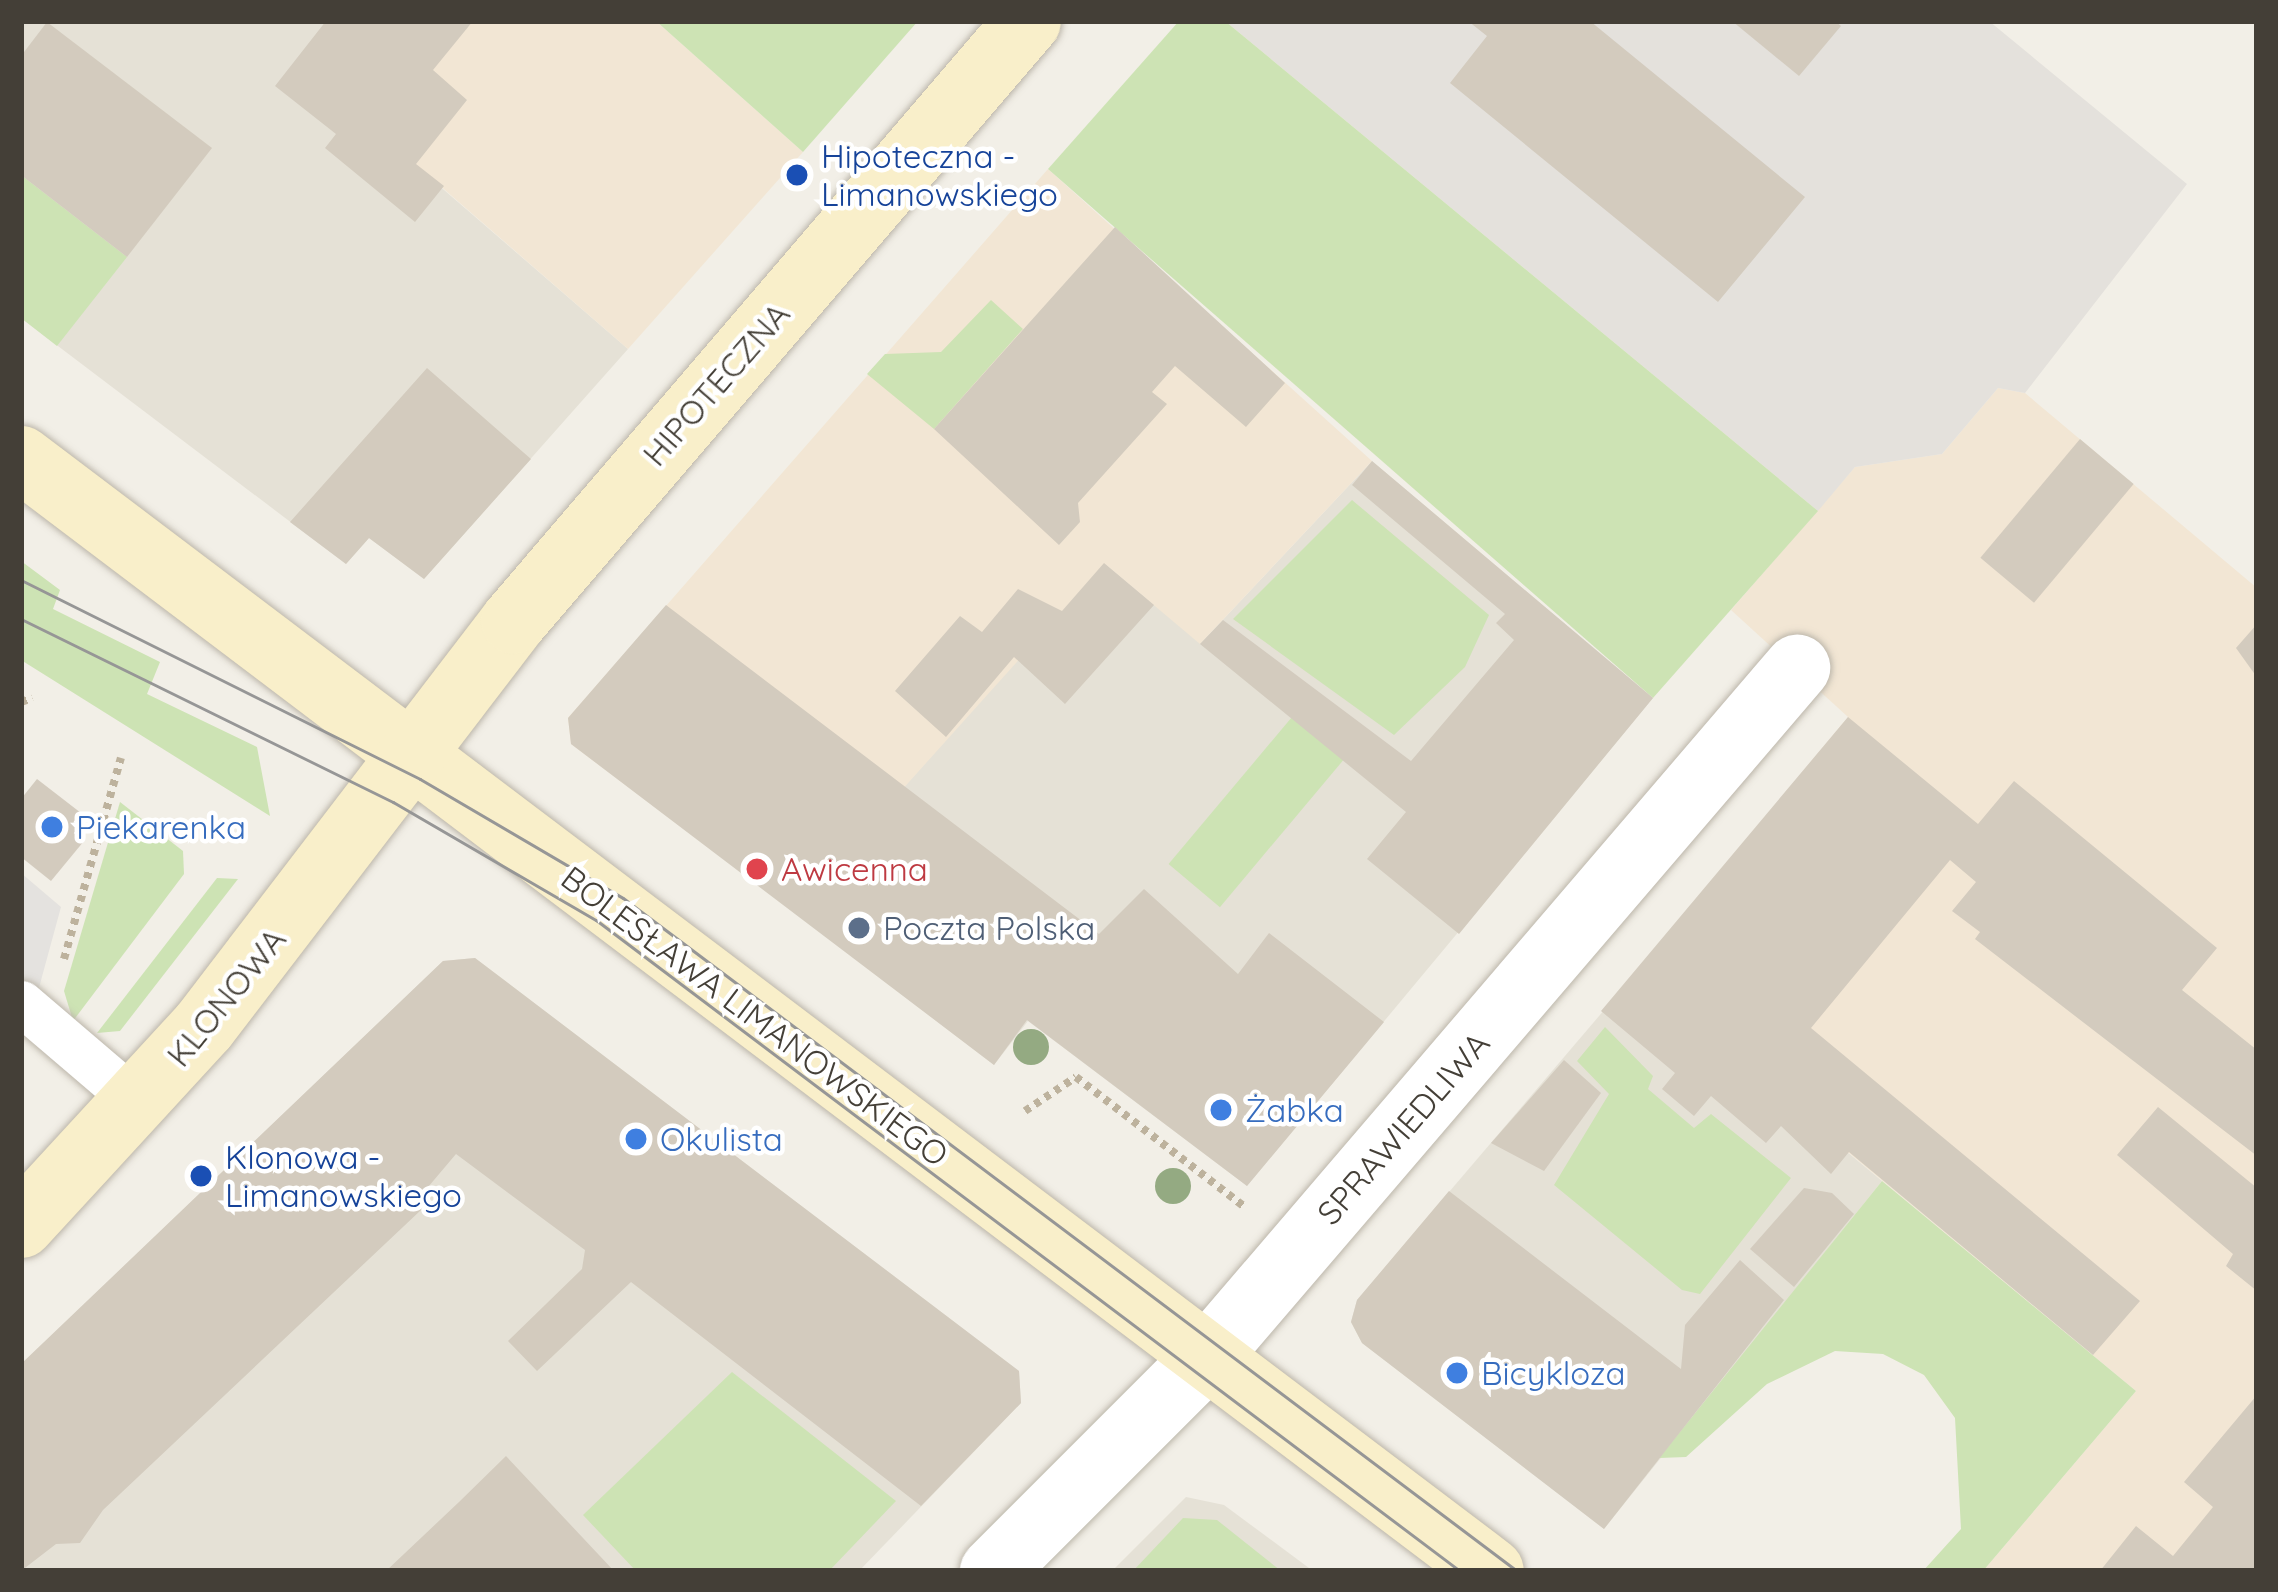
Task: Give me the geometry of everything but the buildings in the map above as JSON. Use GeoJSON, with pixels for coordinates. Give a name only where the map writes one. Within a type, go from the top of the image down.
{"type":"FeatureCollection","features":[{"type":"Feature","properties":{"kind":"street","name":"HIPOTECZNA"},"geometry":{"type":"LineString","coordinates":[[412,754],[557,569],[1028,21]]}},
{"type":"Feature","properties":{"kind":"street","name":"BOLESŁAWA LIMANOWSKIEGO"},"geometry":{"type":"LineString","coordinates":[[21,459],[1491,1571]]}},
{"type":"Feature","properties":{"kind":"street","name":"SPRAWIEDLIWA"},"geometry":{"type":"LineString","coordinates":[[993,1571],[1206,1358],[1797,668]]}},
{"type":"Feature","properties":{"kind":"street","name":"KLONOWA"},"geometry":{"type":"LineString","coordinates":[[21,1225],[138,1103],[412,754]]}},
{"type":"Feature","properties":{"kind":"lane"},"geometry":{"type":"LineString","coordinates":[[21,1003],[138,1103]]}},
{"type":"Feature","properties":{"kind":"path"},"geometry":{"type":"LineString","coordinates":[[21,702],[32,698]]}},
{"type":"Feature","properties":{"kind":"path"},"geometry":{"type":"LineString","coordinates":[[72,1046],[55,992],[121,758]]}},
{"type":"Feature","properties":{"kind":"path"},"geometry":{"type":"LineString","coordinates":[[1024,1111],[1076,1078],[1248,1210]]}},
{"type":"Feature","properties":{"kind":"shaded area"},"geometry":{"type":"Polygon","coordinates":[[[21,21],[365,21],[355,113],[628,349],[424,579],[369,538],[346,564],[21,318],[21,21]]]}},
{"type":"Feature","properties":{"kind":"shaded area"},"geometry":{"type":"Polygon","coordinates":[[[430,21],[656,21],[803,152],[628,349],[355,112],[430,21]]]}},
{"type":"Feature","properties":{"kind":"shaded area"},"geometry":{"type":"Polygon","coordinates":[[[1225,21],[1989,21],[2187,184],[2025,393],[1998,388],[1942,454],[1855,467],[1818,511],[1225,21]]]}},
{"type":"Feature","properties":{"kind":"shaded area"},"geometry":{"type":"Polygon","coordinates":[[[1048,169],[1372,461],[1200,644],[1105,564],[793,911],[571,744],[568,718],[1048,169]]]}},
{"type":"Feature","properties":{"kind":"shaded area"},"geometry":{"type":"Polygon","coordinates":[[[1998,388],[2025,393],[2257,588],[2257,1571],[1983,1571],[2136,1391],[1634,975],[1848,717],[1731,610],[1855,467],[1942,454],[1998,388]]]}},
{"type":"Feature","properties":{"kind":"shaded area"},"geometry":{"type":"Polygon","coordinates":[[[1372,461],[1653,698],[1247,1186],[1028,1021],[994,1065],[793,911],[1104,563],[1201,643],[1372,461]]]}},
{"type":"Feature","properties":{"kind":"shaded area"},"geometry":{"type":"Polygon","coordinates":[[[21,873],[61,907],[37,995],[21,1010],[21,873]]]}},
{"type":"Feature","properties":{"kind":"shaded area"},"geometry":{"type":"Polygon","coordinates":[[[475,958],[1019,1371],[1021,1403],[859,1571],[21,1571],[21,1365],[443,961],[475,958]]]}},
{"type":"Feature","properties":{"kind":"shaded area"},"geometry":{"type":"Polygon","coordinates":[[[1634,975],[1882,1181],[1604,1529],[1362,1343],[1351,1322],[1357,1300],[1634,975]]]}},
{"type":"Feature","properties":{"kind":"shaded area"},"geometry":{"type":"Polygon","coordinates":[[[1186,1497],[1224,1505],[1313,1571],[1112,1571],[1186,1497]]]}},
{"type":"Feature","properties":{"kind":"green space"},"geometry":{"type":"Polygon","coordinates":[[[656,21],[918,21],[803,152],[656,21]]]}},
{"type":"Feature","properties":{"kind":"green space"},"geometry":{"type":"Polygon","coordinates":[[[1179,21],[1225,21],[1818,511],[1653,698],[1048,169],[1179,21]]]}},
{"type":"Feature","properties":{"kind":"green space"},"geometry":{"type":"Polygon","coordinates":[[[21,175],[127,257],[57,346],[21,318],[21,175]]]}},
{"type":"Feature","properties":{"kind":"green space"},"geometry":{"type":"Polygon","coordinates":[[[991,300],[1023,329],[934,429],[867,374],[885,354],[941,352],[991,300]]]}},
{"type":"Feature","properties":{"kind":"green space"},"geometry":{"type":"Polygon","coordinates":[[[1352,500],[1489,615],[1465,667],[1394,735],[1233,619],[1352,500]]]}},
{"type":"Feature","properties":{"kind":"green space"},"geometry":{"type":"Polygon","coordinates":[[[21,561],[60,590],[53,609],[160,662],[147,694],[257,747],[270,816],[21,660],[21,561]]]}},
{"type":"Feature","properties":{"kind":"green space"},"geometry":{"type":"Polygon","coordinates":[[[1292,717],[1343,760],[1220,907],[1169,864],[1292,717]]]}},
{"type":"Feature","properties":{"kind":"green space"},"geometry":{"type":"Polygon","coordinates":[[[120,802],[183,851],[184,874],[73,1021],[64,991],[120,802]]]}},
{"type":"Feature","properties":{"kind":"green space"},"geometry":{"type":"Polygon","coordinates":[[[217,878],[238,879],[120,1031],[97,1033],[217,878]]]}},
{"type":"Feature","properties":{"kind":"green space"},"geometry":{"type":"Polygon","coordinates":[[[1605,1027],[1653,1076],[1648,1089],[1694,1128],[1711,1114],[1791,1178],[1700,1294],[1682,1290],[1554,1185],[1609,1094],[1577,1061],[1605,1027]]]}},
{"type":"Feature","properties":{"kind":"green space"},"geometry":{"type":"Polygon","coordinates":[[[1882,1181],[2136,1391],[1983,1571],[1923,1571],[1961,1529],[1955,1418],[1924,1375],[1883,1354],[1835,1351],[1767,1384],[1686,1457],[1659,1458],[1882,1181]]]}},
{"type":"Feature","properties":{"kind":"green space"},"geometry":{"type":"Polygon","coordinates":[[[732,1372],[896,1501],[829,1571],[636,1571],[583,1515],[732,1372]]]}},
{"type":"Feature","properties":{"kind":"green space"},"geometry":{"type":"Polygon","coordinates":[[[1183,1518],[1217,1520],[1281,1571],[1133,1571],[1183,1518]]]}},
{"type":"Feature","properties":{"kind":"tram line"},"geometry":{"type":"LineString","coordinates":[[21,580],[420,779],[623,898],[1517,1571]]}},
{"type":"Feature","properties":{"kind":"tram line"},"geometry":{"type":"LineString","coordinates":[[21,619],[393,802],[596,920],[1460,1571]]}},
{"type":"Feature","properties":{"kind":"place","name":"Hipoteczna - Limanowskiego"},"geometry":{"type":"Point","coordinates":[797,175]}},
{"type":"Feature","properties":{"kind":"place","name":"Piekarenka"},"geometry":{"type":"Point","coordinates":[52,827]}},
{"type":"Feature","properties":{"kind":"place","name":"Awicenna"},"geometry":{"type":"Point","coordinates":[757,869]}},
{"type":"Feature","properties":{"kind":"place","name":"Poczta Polska"},"geometry":{"type":"Point","coordinates":[859,928]}},
{"type":"Feature","properties":{"kind":"place","name":"Żabka"},"geometry":{"type":"Point","coordinates":[1221,1110]}},
{"type":"Feature","properties":{"kind":"place","name":"Okulista"},"geometry":{"type":"Point","coordinates":[636,1139]}},
{"type":"Feature","properties":{"kind":"place","name":"Klonowa - Limanowskiego"},"geometry":{"type":"Point","coordinates":[201,1176]}},
{"type":"Feature","properties":{"kind":"place","name":"Bicykloza"},"geometry":{"type":"Point","coordinates":[1457,1373]}}]}
